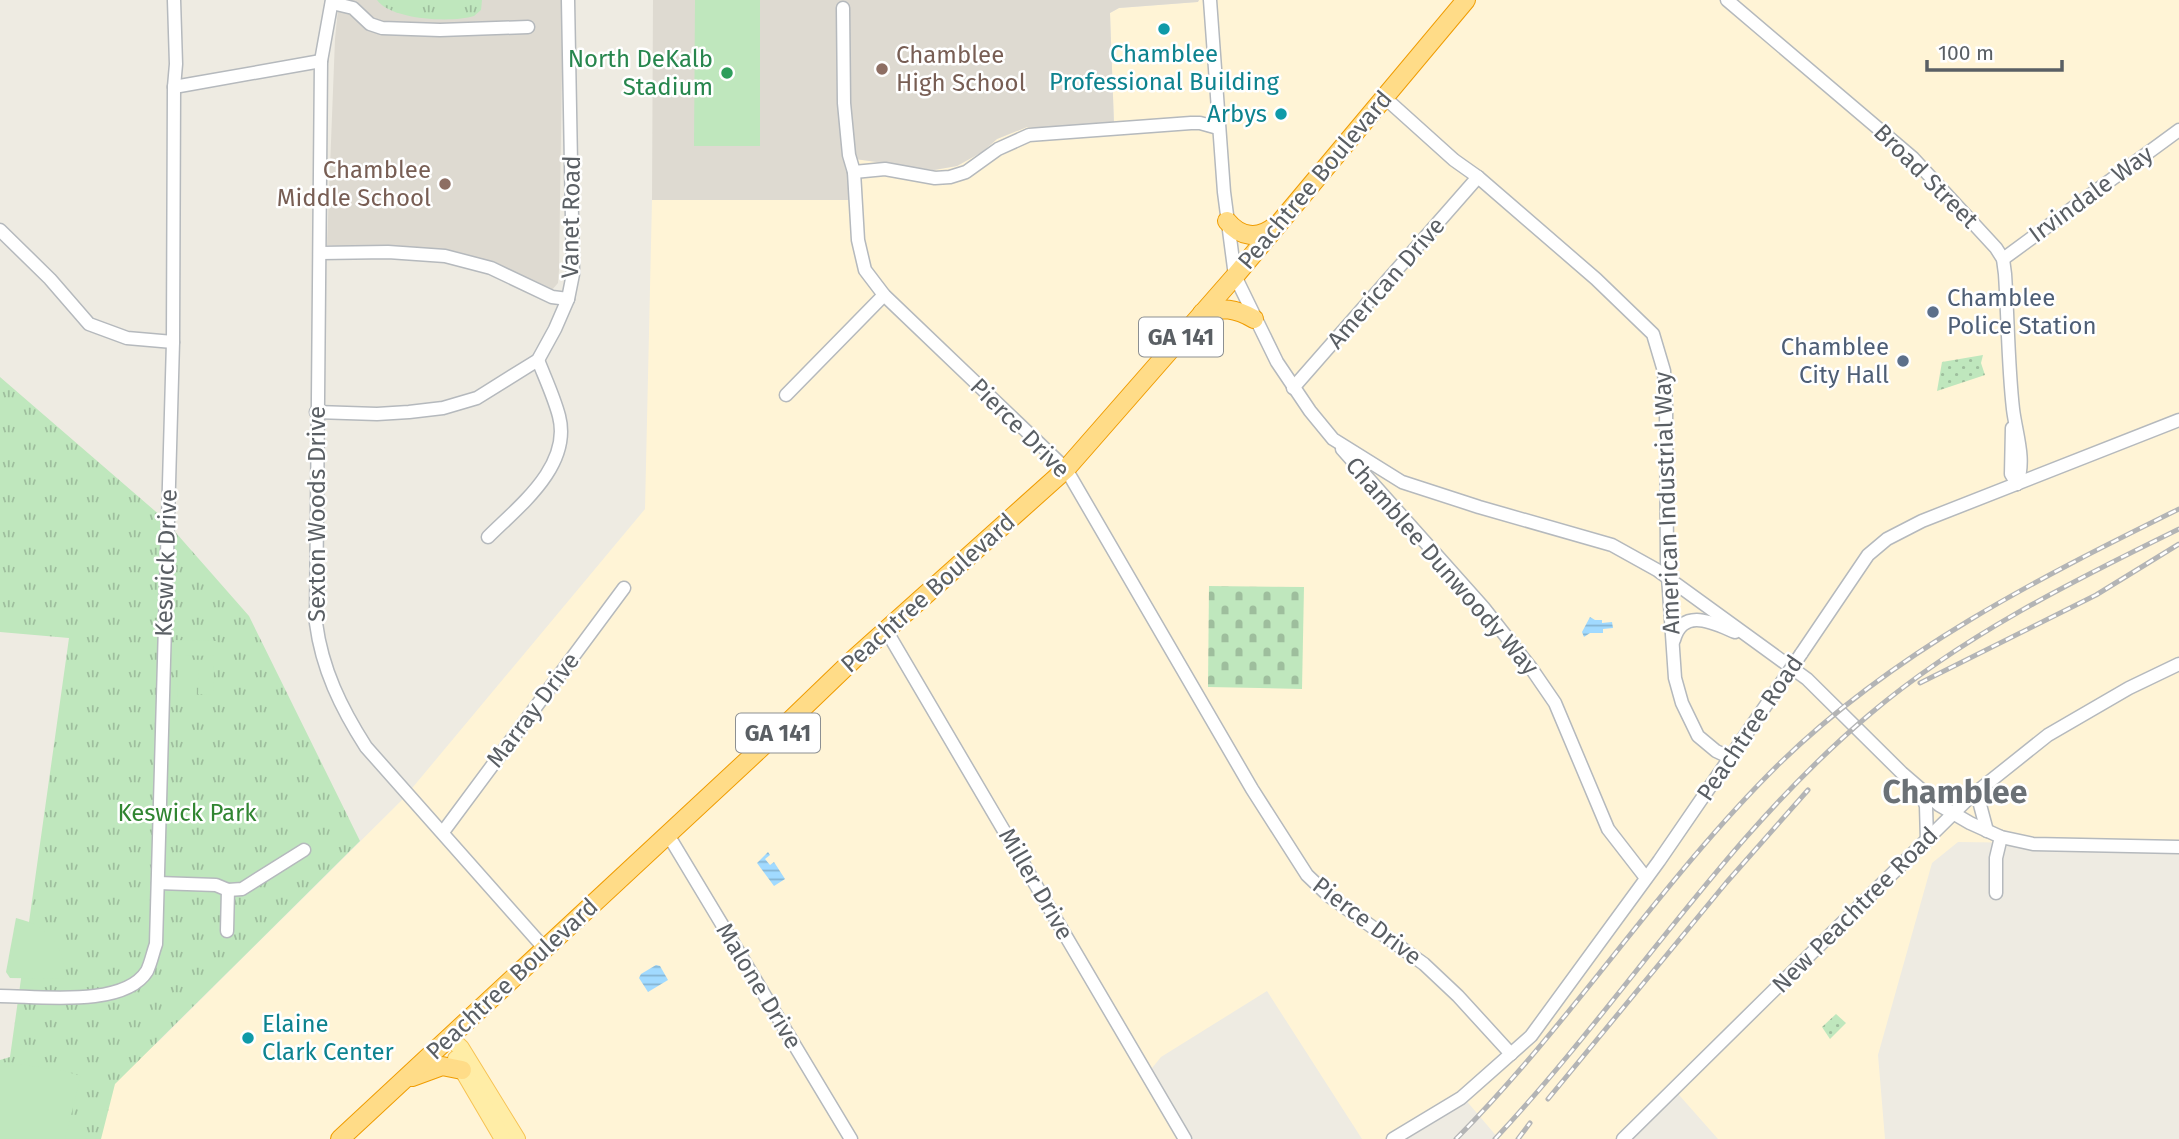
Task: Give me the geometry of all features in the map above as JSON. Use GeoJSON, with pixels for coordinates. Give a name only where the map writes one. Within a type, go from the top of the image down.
{"type":"FeatureCollection","features":[{"type":"Feature","properties":{"kind":"highway","name":"Peachtree Boulevard"},"geometry":{"type":"LineString","coordinates":[[340,1139],[886,630],[1066,469],[1235,276],[1460,2]]}},
{"type":"Feature","properties":{"kind":"highway"},"geometry":{"type":"LineString","coordinates":[[1227,221],[1235,231],[1242,234],[1269,231],[1280,222]]}},
{"type":"Feature","properties":{"kind":"highway"},"geometry":{"type":"LineString","coordinates":[[1202,313],[1228,308],[1254,319]]}},
{"type":"Feature","properties":{"kind":"highway"},"geometry":{"type":"LineString","coordinates":[[402,1080],[442,1066],[462,1070]]}},
{"type":"Feature","properties":{"kind":"main road"},"geometry":{"type":"LineString","coordinates":[[449,1037],[452,1053],[503,1139]]}},
{"type":"Feature","properties":{"kind":"main road"},"geometry":{"type":"LineString","coordinates":[[449,1037],[461,1048],[517,1139]]}},
{"type":"Feature","properties":{"kind":"street","name":"Keswick Drive"},"geometry":{"type":"LineString","coordinates":[[0,996],[107,995],[123,990],[148,970],[156,944],[173,342],[176,64],[174,0]]}},
{"type":"Feature","properties":{"kind":"street","name":"Vanet Road"},"geometry":{"type":"LineString","coordinates":[[316,412],[377,414],[443,408],[477,398],[538,360],[568,299],[573,274],[568,0]]}},
{"type":"Feature","properties":{"kind":"street","name":"Chamblee Dunwoody Way"},"geometry":{"type":"LineString","coordinates":[[1210,0],[1227,221],[1235,276],[1254,319],[1293,388],[1406,523],[1483,607],[1537,676],[1555,703],[1608,829],[1646,878]]}},
{"type":"Feature","properties":{"kind":"street","name":"Broad Street"},"geometry":{"type":"LineString","coordinates":[[1727,0],[1913,158],[1972,220],[2003,259]]}},
{"type":"Feature","properties":{"kind":"street"},"geometry":{"type":"LineString","coordinates":[[332,2],[354,8],[370,24],[382,27],[440,30],[528,27]]}},
{"type":"Feature","properties":{"kind":"street","name":"Sexton Woods Drive"},"geometry":{"type":"LineString","coordinates":[[332,2],[321,61],[316,412],[316,623],[320,653],[343,711],[366,747],[545,949]]}},
{"type":"Feature","properties":{"kind":"street","name":"Pierce Drive"},"geometry":{"type":"LineString","coordinates":[[843,8],[845,112],[849,155],[854,172],[856,223],[865,270],[884,295],[1066,469],[1252,789],[1307,875],[1329,896],[1424,964],[1458,996],[1511,1054]]}},
{"type":"Feature","properties":{"kind":"street"},"geometry":{"type":"LineString","coordinates":[[174,87],[321,61]]}},
{"type":"Feature","properties":{"kind":"street","name":"American Industrial Way"},"geometry":{"type":"LineString","coordinates":[[1384,97],[1454,160],[1478,177],[1596,279],[1653,334],[1664,371],[1667,406],[1668,577],[1677,685],[1693,726],[1705,743],[1731,758]]}},
{"type":"Feature","properties":{"kind":"street"},"geometry":{"type":"LineString","coordinates":[[1200,123],[1217,114]]}},
{"type":"Feature","properties":{"kind":"street"},"geometry":{"type":"LineString","coordinates":[[854,172],[885,169],[928,177],[950,177],[966,172],[998,149],[1029,135],[1200,123],[1218,128]]}},
{"type":"Feature","properties":{"kind":"street","name":"Irvindale Way"},"geometry":{"type":"LineString","coordinates":[[2003,259],[2176,137]]}},
{"type":"Feature","properties":{"kind":"street","name":"American Drive"},"geometry":{"type":"LineString","coordinates":[[1293,388],[1478,177]]}},
{"type":"Feature","properties":{"kind":"street"},"geometry":{"type":"LineString","coordinates":[[0,230],[50,279],[89,324],[127,338],[173,342]]}},
{"type":"Feature","properties":{"kind":"street"},"geometry":{"type":"LineString","coordinates":[[320,253],[388,252],[445,256],[491,268],[552,296],[568,299]]}},
{"type":"Feature","properties":{"kind":"street"},"geometry":{"type":"LineString","coordinates":[[2003,259],[2013,410],[2011,474],[2017,484]]}},
{"type":"Feature","properties":{"kind":"street"},"geometry":{"type":"LineString","coordinates":[[786,395],[884,295]]}},
{"type":"Feature","properties":{"kind":"street"},"geometry":{"type":"LineString","coordinates":[[488,537],[525,500],[553,465],[560,445],[560,418],[538,360]]}},
{"type":"Feature","properties":{"kind":"street","name":"Peachtree Road"},"geometry":{"type":"LineString","coordinates":[[1394,1139],[1461,1098],[1531,1036],[1731,758],[1862,562],[1883,542],[1922,521],[2179,420]]}},
{"type":"Feature","properties":{"kind":"street"},"geometry":{"type":"LineString","coordinates":[[1334,439],[1402,482],[1479,508],[1612,545],[1668,577],[1807,679],[1918,788],[1953,814],[1987,831],[2055,846],[2179,847]]}},
{"type":"Feature","properties":{"kind":"street","name":"Marray Drive"},"geometry":{"type":"LineString","coordinates":[[443,832],[624,588]]}},
{"type":"Feature","properties":{"kind":"street"},"geometry":{"type":"LineString","coordinates":[[1672,647],[1679,628],[1694,620],[1705,621],[1754,640]]}},
{"type":"Feature","properties":{"kind":"street","name":"Miller Drive"},"geometry":{"type":"LineString","coordinates":[[886,630],[1185,1139]]}},
{"type":"Feature","properties":{"kind":"street","name":"New Peachtree Road"},"geometry":{"type":"LineString","coordinates":[[1623,1139],[1982,788],[2048,735],[2129,688],[2179,664]]}},
{"type":"Feature","properties":{"kind":"street"},"geometry":{"type":"LineString","coordinates":[[1918,788],[1926,806],[1927,841]]}},
{"type":"Feature","properties":{"kind":"street"},"geometry":{"type":"LineString","coordinates":[[1982,788],[1979,801],[1987,831]]}},
{"type":"Feature","properties":{"kind":"street","name":"Malone Drive"},"geometry":{"type":"LineString","coordinates":[[667,833],[851,1139]]}},
{"type":"Feature","properties":{"kind":"street"},"geometry":{"type":"LineString","coordinates":[[1996,893],[1996,858],[2001,836]]}},
{"type":"Feature","properties":{"kind":"street"},"geometry":{"type":"LineString","coordinates":[[158,883],[216,885],[228,890],[242,889],[304,850]]}},
{"type":"Feature","properties":{"kind":"street"},"geometry":{"type":"LineString","coordinates":[[227,931],[228,890]]}},
{"type":"Feature","properties":{"kind":"shaded area","name":"Chamblee Middle School"},"geometry":{"type":"Polygon","coordinates":[[[339,0],[563,0],[559,270],[558,283],[552,290],[427,250],[327,245],[339,0]]]}},
{"type":"Feature","properties":{"kind":"shaded area","name":"Chamblee High School"},"geometry":{"type":"Polygon","coordinates":[[[653,0],[1199,0],[1119,8],[1110,13],[1114,124],[1048,129],[1027,127],[997,139],[982,152],[957,166],[934,170],[855,159],[856,200],[652,200],[653,0]]]}},
{"type":"Feature","properties":{"kind":"shaded area"},"geometry":{"type":"Polygon","coordinates":[[[1199,0],[2179,0],[2179,845],[1958,842],[1932,863],[1878,1055],[1885,1139],[1718,1139],[1672,1087],[1618,1139],[1499,1139],[1464,1098],[1398,1139],[1362,1139],[1267,991],[1161,1057],[1148,1073],[1186,1139],[70,1139],[82,1109],[159,1041],[403,799],[645,509],[652,200],[704,200],[855,159],[934,170],[957,166],[982,152],[997,139],[1027,127],[1048,129],[1114,123],[1110,13],[1119,8],[1199,0]]]}},
{"type":"Feature","properties":{"kind":"green space"},"geometry":{"type":"Polygon","coordinates":[[[377,0],[482,0],[481,10],[474,16],[437,19],[395,12],[377,0]]]}},
{"type":"Feature","properties":{"kind":"green space","name":"North DeKalb Stadium"},"geometry":{"type":"Polygon","coordinates":[[[695,0],[760,0],[760,146],[694,146],[695,0]]]}},
{"type":"Feature","properties":{"kind":"green space"},"geometry":{"type":"Polygon","coordinates":[[[1983,355],[1981,363],[1985,375],[1937,391],[1942,362],[1983,355]]]}},
{"type":"Feature","properties":{"kind":"green space","name":"Keswick Park"},"geometry":{"type":"Polygon","coordinates":[[[0,377],[162,517],[249,616],[360,841],[115,1084],[101,1139],[0,1139],[0,1060],[10,1057],[69,638],[0,632],[0,377]]]}},
{"type":"Feature","properties":{"kind":"green space"},"geometry":{"type":"Polygon","coordinates":[[[1209,586],[1304,587],[1302,689],[1208,687],[1209,586]]]}},
{"type":"Feature","properties":{"kind":"green space"},"geometry":{"type":"Polygon","coordinates":[[[175,640],[217,641],[217,656],[174,655],[175,640]]]}},
{"type":"Feature","properties":{"kind":"green space"},"geometry":{"type":"Polygon","coordinates":[[[178,666],[195,666],[195,697],[177,697],[178,666]]]}},
{"type":"Feature","properties":{"kind":"green space"},"geometry":{"type":"Polygon","coordinates":[[[199,666],[214,666],[213,695],[198,694],[199,666]]]}},
{"type":"Feature","properties":{"kind":"green space"},"geometry":{"type":"Polygon","coordinates":[[[16,918],[37,926],[53,939],[62,956],[66,979],[10,978],[6,972],[16,918]]]}},
{"type":"Feature","properties":{"kind":"green space"},"geometry":{"type":"Polygon","coordinates":[[[1836,1014],[1846,1023],[1830,1039],[1822,1027],[1836,1014]]]}},
{"type":"Feature","properties":{"kind":"green space"},"geometry":{"type":"Polygon","coordinates":[[[20,1064],[81,1076],[65,1139],[0,1139],[0,1068],[20,1064]]]}},
{"type":"Feature","properties":{"kind":"water"},"geometry":{"type":"Polygon","coordinates":[[[1590,617],[1602,620],[1602,623],[1612,622],[1613,628],[1584,637],[1582,632],[1590,617]]]}},
{"type":"Feature","properties":{"kind":"water"},"geometry":{"type":"Polygon","coordinates":[[[768,852],[770,855],[765,859],[770,865],[774,862],[785,879],[774,886],[757,863],[768,852]]]}},
{"type":"Feature","properties":{"kind":"water"},"geometry":{"type":"Polygon","coordinates":[[[656,965],[660,966],[668,980],[648,992],[639,978],[656,965]]]}},
{"type":"Feature","properties":{"kind":"railway"},"geometry":{"type":"LineString","coordinates":[[1456,1139],[1539,1047],[1696,854],[1780,763],[1824,723],[1871,686],[1969,620],[2073,562],[2179,509]]}},
{"type":"Feature","properties":{"kind":"railway"},"geometry":{"type":"LineString","coordinates":[[1495,1139],[1588,1032],[1676,920],[1768,812],[1870,714],[1942,660],[2018,612],[2179,529]]}},
{"type":"Feature","properties":{"kind":"railway"},"geometry":{"type":"LineString","coordinates":[[1920,683],[2096,595],[2179,544]]}},
{"type":"Feature","properties":{"kind":"railway"},"geometry":{"type":"LineString","coordinates":[[1548,1099],[1726,883],[1808,790]]}},
{"type":"Feature","properties":{"kind":"railway"},"geometry":{"type":"LineString","coordinates":[[1518,1139],[1530,1123]]}},
{"type":"Feature","properties":{"kind":"place","name":"Chamblee Professional Building"},"geometry":{"type":"Point","coordinates":[1164,29]}},
{"type":"Feature","properties":{"kind":"place","name":"Chamblee High School"},"geometry":{"type":"Point","coordinates":[882,69]}},
{"type":"Feature","properties":{"kind":"place","name":"North DeKalb Stadium"},"geometry":{"type":"Point","coordinates":[727,73]}},
{"type":"Feature","properties":{"kind":"place","name":"Arbys"},"geometry":{"type":"Point","coordinates":[1281,114]}},
{"type":"Feature","properties":{"kind":"place","name":"Chamblee Middle School"},"geometry":{"type":"Point","coordinates":[445,184]}},
{"type":"Feature","properties":{"kind":"place","name":"Chamblee Police Station"},"geometry":{"type":"Point","coordinates":[1933,312]}},
{"type":"Feature","properties":{"kind":"place","name":"Chamblee City Hall"},"geometry":{"type":"Point","coordinates":[1903,361]}},
{"type":"Feature","properties":{"kind":"place","name":"Elaine Clark Center"},"geometry":{"type":"Point","coordinates":[248,1038]}},
{"type":"Feature","properties":{"kind":"district","name":"Chamblee"},"geometry":{"type":"Point","coordinates":[1955,792]}}]}
